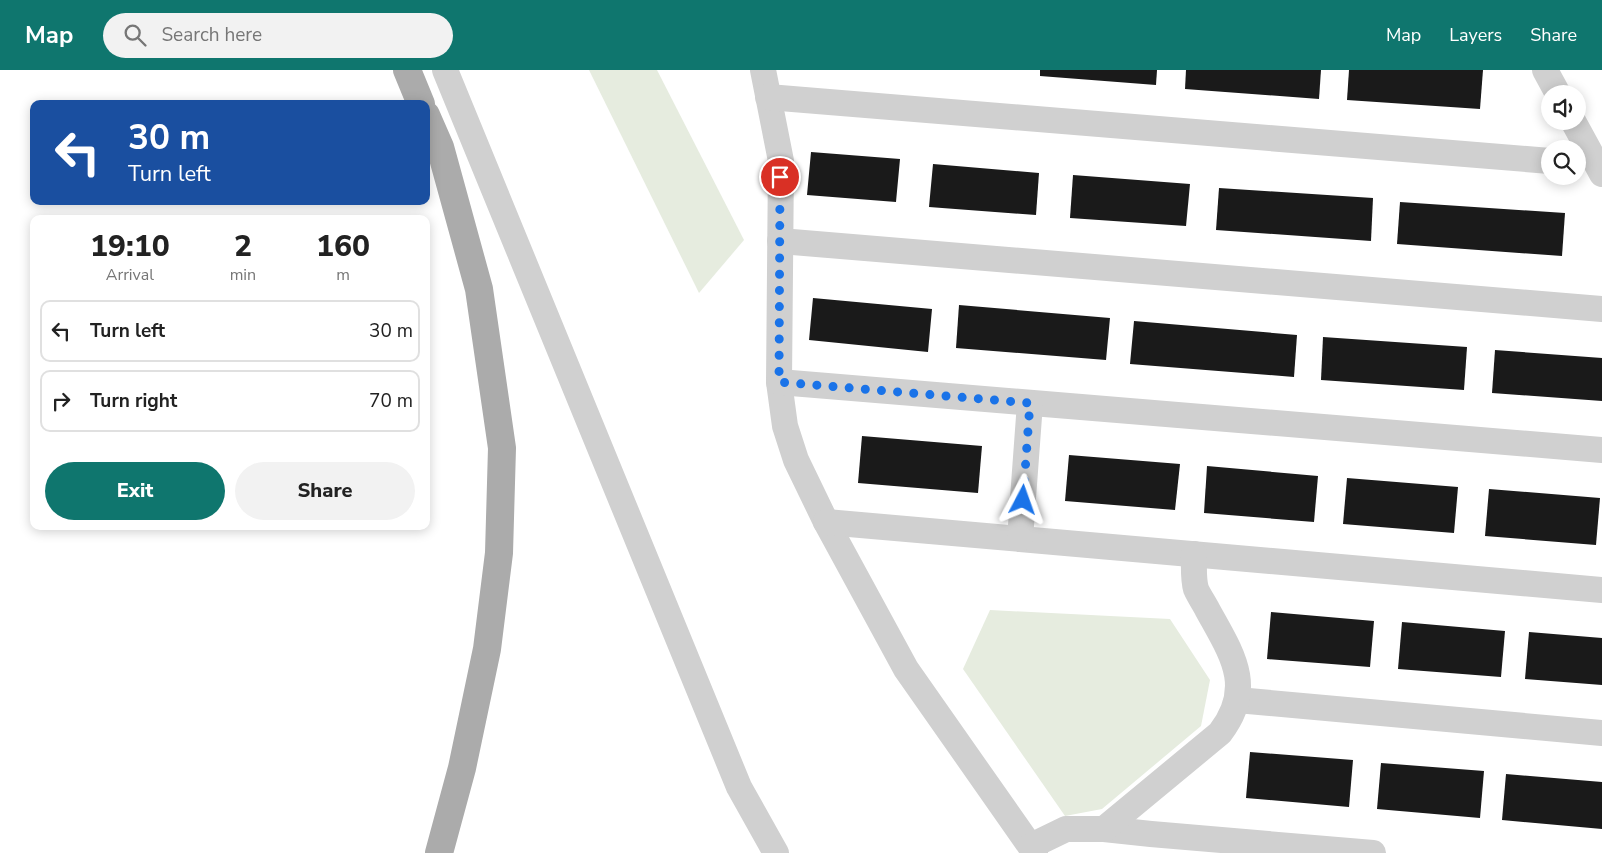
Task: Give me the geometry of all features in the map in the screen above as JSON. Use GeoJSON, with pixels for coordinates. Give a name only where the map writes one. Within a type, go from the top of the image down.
{"type":"FeatureCollection","features":[{"type":"Feature","properties":{"kind":"main road"},"geometry":{"type":"LineString","coordinates":[[407,70],[419,100]]}},
{"type":"Feature","properties":{"kind":"main road"},"geometry":{"type":"LineString","coordinates":[[430,124],[440,147],[479,289],[502,448],[499,553],[487,649],[462,768],[439,853]]}},
{"type":"Feature","properties":{"kind":"street"},"geometry":{"type":"LineString","coordinates":[[445,70],[739,788],[776,853]]}},
{"type":"Feature","properties":{"kind":"street"},"geometry":{"type":"LineString","coordinates":[[763,70],[781,161],[779,382],[785,426],[796,460],[826,522],[906,669],[1033,850],[1066,829],[1104,829],[1373,853]]}},
{"type":"Feature","properties":{"kind":"street"},"geometry":{"type":"LineString","coordinates":[[768,97],[1541,160]]}},
{"type":"Feature","properties":{"kind":"street"},"geometry":{"type":"LineString","coordinates":[[1577,130],[1592,168]]}},
{"type":"Feature","properties":{"kind":"street"},"geometry":{"type":"LineString","coordinates":[[780,241],[1602,309]]}},
{"type":"Feature","properties":{"kind":"street"},"geometry":{"type":"LineString","coordinates":[[779,382],[1602,450]]}},
{"type":"Feature","properties":{"kind":"street"},"geometry":{"type":"LineString","coordinates":[[1020,539],[1030,403]]}},
{"type":"Feature","properties":{"kind":"street"},"geometry":{"type":"LineString","coordinates":[[826,522],[1602,590]]}},
{"type":"Feature","properties":{"kind":"street"},"geometry":{"type":"LineString","coordinates":[[1104,829],[1220,733],[1231,719],[1237,700],[1238,675],[1232,654],[1196,588],[1194,554]]}},
{"type":"Feature","properties":{"kind":"street"},"geometry":{"type":"LineString","coordinates":[[1237,700],[1602,733]]}},
{"type":"Feature","properties":{"kind":"shaded area"},"geometry":{"type":"Polygon","coordinates":[[[589,70],[657,70],[744,240],[699,293],[589,70]]]}},
{"type":"Feature","properties":{"kind":"shaded area"},"geometry":{"type":"Polygon","coordinates":[[[990,610],[1170,619],[1210,680],[1201,726],[1102,809],[1065,816],[963,669],[990,610]]]}},
{"type":"Feature","properties":{"kind":"building"},"geometry":{"type":"Polygon","coordinates":[[[1040,70],[1157,70],[1156,85],[1040,76],[1040,70]]]}},
{"type":"Feature","properties":{"kind":"building"},"geometry":{"type":"Polygon","coordinates":[[[1186,70],[1321,70],[1319,99],[1185,89],[1186,70]]]}},
{"type":"Feature","properties":{"kind":"building"},"geometry":{"type":"Polygon","coordinates":[[[1349,70],[1483,70],[1480,109],[1347,100],[1349,70]]]}},
{"type":"Feature","properties":{"kind":"building"},"geometry":{"type":"Polygon","coordinates":[[[811,152],[900,159],[896,202],[807,195],[811,152]]]}},
{"type":"Feature","properties":{"kind":"building"},"geometry":{"type":"Polygon","coordinates":[[[933,164],[1039,173],[1036,215],[929,207],[933,164]]]}},
{"type":"Feature","properties":{"kind":"building"},"geometry":{"type":"Polygon","coordinates":[[[1073,175],[1190,184],[1186,226],[1070,218],[1073,175]]]}},
{"type":"Feature","properties":{"kind":"building"},"geometry":{"type":"Polygon","coordinates":[[[1219,188],[1373,198],[1371,241],[1216,230],[1219,188]]]}},
{"type":"Feature","properties":{"kind":"building"},"geometry":{"type":"Polygon","coordinates":[[[1400,202],[1565,213],[1562,256],[1397,244],[1400,202]]]}},
{"type":"Feature","properties":{"kind":"building"},"geometry":{"type":"Polygon","coordinates":[[[813,298],[932,309],[928,352],[809,340],[813,298]]]}},
{"type":"Feature","properties":{"kind":"building"},"geometry":{"type":"Polygon","coordinates":[[[959,305],[1110,318],[1106,360],[956,348],[959,305]]]}},
{"type":"Feature","properties":{"kind":"building"},"geometry":{"type":"Polygon","coordinates":[[[1134,321],[1297,335],[1294,377],[1130,364],[1134,321]]]}},
{"type":"Feature","properties":{"kind":"building"},"geometry":{"type":"Polygon","coordinates":[[[1323,337],[1467,347],[1464,390],[1321,380],[1323,337]]]}},
{"type":"Feature","properties":{"kind":"building"},"geometry":{"type":"Polygon","coordinates":[[[1495,350],[1602,358],[1602,401],[1492,393],[1495,350]]]}},
{"type":"Feature","properties":{"kind":"building"},"geometry":{"type":"Polygon","coordinates":[[[862,436],[982,446],[978,493],[858,483],[862,436]]]}},
{"type":"Feature","properties":{"kind":"building"},"geometry":{"type":"Polygon","coordinates":[[[1069,455],[1180,464],[1175,510],[1065,501],[1069,455]]]}},
{"type":"Feature","properties":{"kind":"building"},"geometry":{"type":"Polygon","coordinates":[[[1207,466],[1318,476],[1314,522],[1204,513],[1207,466]]]}},
{"type":"Feature","properties":{"kind":"building"},"geometry":{"type":"Polygon","coordinates":[[[1347,478],[1458,487],[1454,533],[1343,524],[1347,478]]]}},
{"type":"Feature","properties":{"kind":"building"},"geometry":{"type":"Polygon","coordinates":[[[1489,489],[1600,498],[1596,545],[1485,536],[1489,489]]]}},
{"type":"Feature","properties":{"kind":"building"},"geometry":{"type":"Polygon","coordinates":[[[1271,612],[1374,621],[1370,667],[1267,659],[1271,612]]]}},
{"type":"Feature","properties":{"kind":"building"},"geometry":{"type":"Polygon","coordinates":[[[1402,622],[1505,631],[1501,677],[1398,669],[1402,622]]]}},
{"type":"Feature","properties":{"kind":"building"},"geometry":{"type":"Polygon","coordinates":[[[1529,632],[1602,638],[1602,685],[1525,679],[1529,632]]]}},
{"type":"Feature","properties":{"kind":"building"},"geometry":{"type":"Polygon","coordinates":[[[1250,752],[1353,760],[1349,807],[1246,798],[1250,752]]]}},
{"type":"Feature","properties":{"kind":"building"},"geometry":{"type":"Polygon","coordinates":[[[1381,763],[1484,771],[1480,818],[1377,809],[1381,763]]]}},
{"type":"Feature","properties":{"kind":"building"},"geometry":{"type":"Polygon","coordinates":[[[1506,774],[1602,782],[1602,829],[1502,820],[1506,774]]]}},
{"type":"Feature","properties":{"kind":"route"},"geometry":{"type":"LineString","coordinates":[[780,177],[779,382],[1030,403],[1023,500]]}}]}
